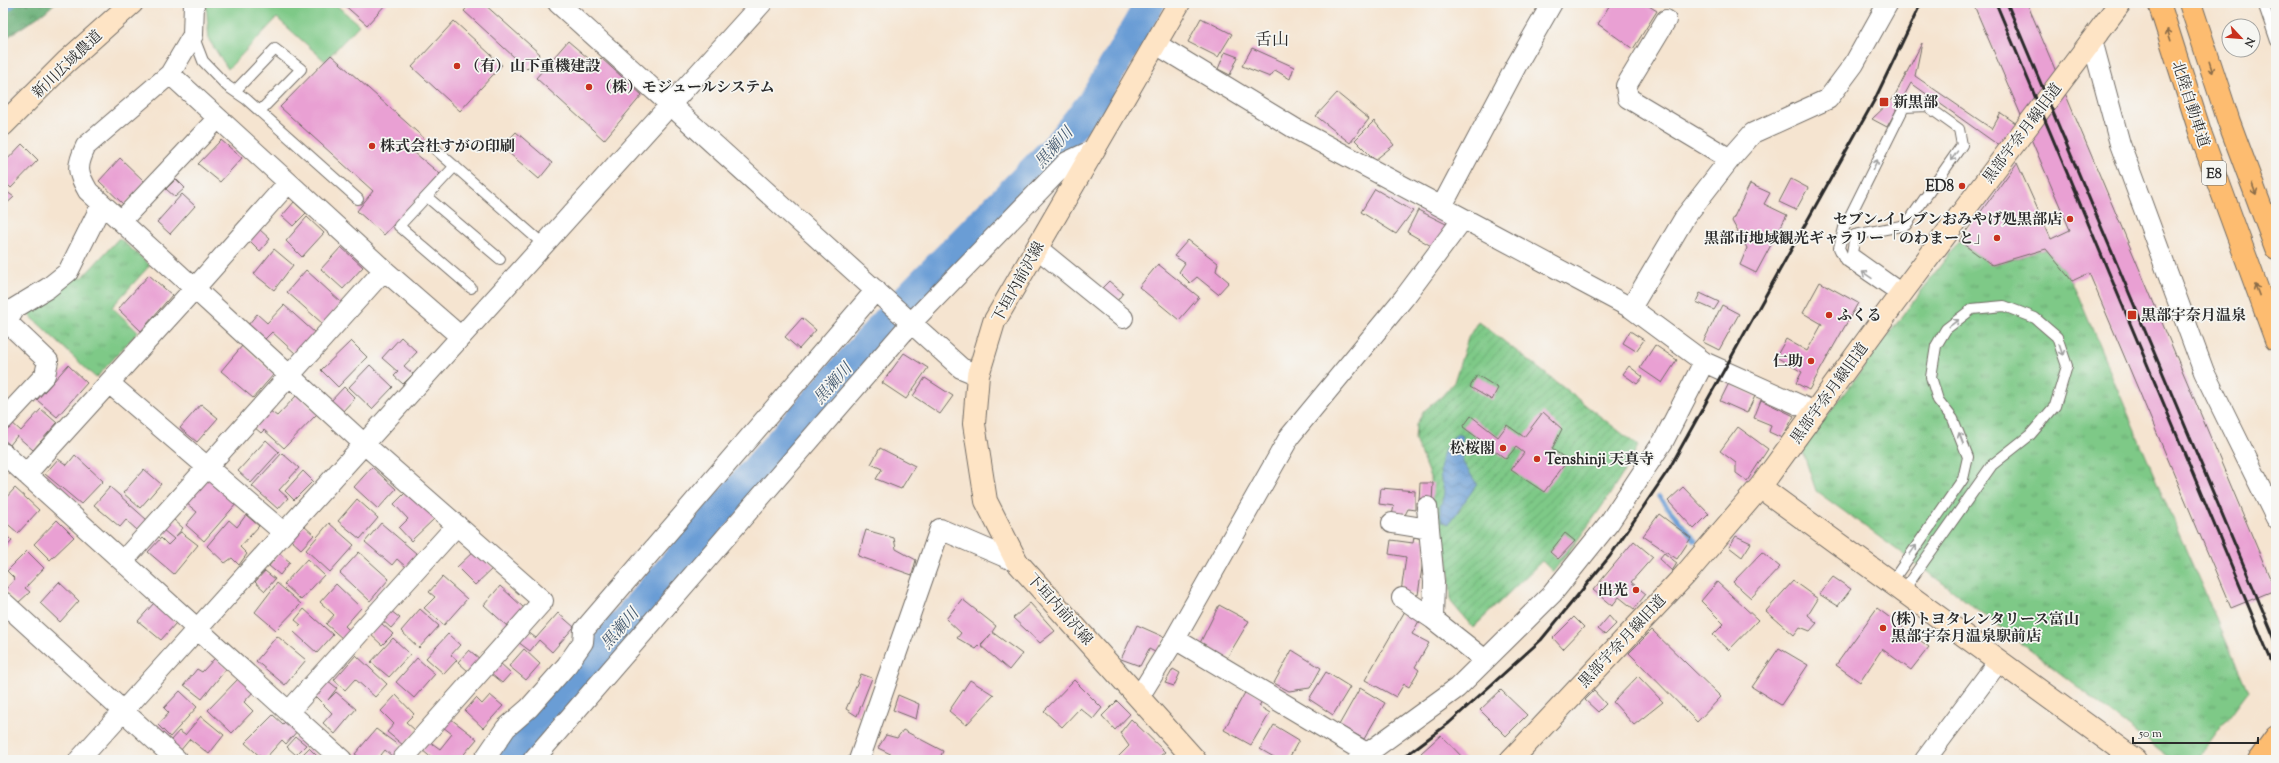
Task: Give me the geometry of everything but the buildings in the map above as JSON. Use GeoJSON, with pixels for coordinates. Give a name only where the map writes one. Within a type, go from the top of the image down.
{"type":"FeatureCollection","features":[{"type":"Feature","properties":{"kind":"main road","name":"北陸自動車道"},"geometry":{"type":"LineString","coordinates":[[2159,3],[2201,134],[2276,340]]}},
{"type":"Feature","properties":{"kind":"main road","name":"北陸自動車道"},"geometry":{"type":"LineString","coordinates":[[2190,3],[2229,122],[2276,248]]}},
{"type":"Feature","properties":{"kind":"main road"},"geometry":{"type":"LineString","coordinates":[[2259,760],[2276,737]]}},
{"type":"Feature","properties":{"kind":"street","name":"新川広域農道"},"geometry":{"type":"LineString","coordinates":[[3,125],[66,62],[132,3]]}},
{"type":"Feature","properties":{"kind":"street"},"geometry":{"type":"LineString","coordinates":[[194,3],[193,35],[170,74],[86,146],[79,160],[79,174],[88,191],[363,443],[543,601],[402,760]]}},
{"type":"Feature","properties":{"kind":"street"},"geometry":{"type":"LineString","coordinates":[[558,3],[912,322],[961,368],[978,376]]}},
{"type":"Feature","properties":{"kind":"street"},"geometry":{"type":"LineString","coordinates":[[79,760],[363,443],[461,337],[669,104],[762,3]]}},
{"type":"Feature","properties":{"kind":"street","name":"下垣内前沢線"},"geometry":{"type":"LineString","coordinates":[[1179,3],[994,322],[978,376],[974,424],[986,502],[1017,562],[1195,760]]}},
{"type":"Feature","properties":{"kind":"street"},"geometry":{"type":"LineString","coordinates":[[1442,206],[1516,66],[1552,3]]}},
{"type":"Feature","properties":{"kind":"street"},"geometry":{"type":"LineString","coordinates":[[1631,308],[1685,218],[1730,159],[1753,134],[1828,99],[1854,64],[1888,3]]}},
{"type":"Feature","properties":{"kind":"street","name":"黒部宇奈月線旧道"},"geometry":{"type":"LineString","coordinates":[[1511,760],[1685,575],[1760,487],[1901,293],[2120,3]]}},
{"type":"Feature","properties":{"kind":"street"},"geometry":{"type":"LineString","coordinates":[[1666,20],[1626,86],[1628,98],[1730,159]]}},
{"type":"Feature","properties":{"kind":"street"},"geometry":{"type":"LineString","coordinates":[[2092,40],[2120,144],[2204,372],[2276,518]]}},
{"type":"Feature","properties":{"kind":"street"},"geometry":{"type":"LineString","coordinates":[[1156,44],[1294,128],[1631,308],[1704,362],[1815,412]]}},
{"type":"Feature","properties":{"kind":"street"},"geometry":{"type":"LineString","coordinates":[[170,74],[384,270],[461,337]]}},
{"type":"Feature","properties":{"kind":"street"},"geometry":{"type":"LineString","coordinates":[[121,221],[218,118]]}},
{"type":"Feature","properties":{"kind":"street"},"geometry":{"type":"LineString","coordinates":[[533,760],[912,322],[1067,162],[1093,150]]}},
{"type":"Feature","properties":{"kind":"street"},"geometry":{"type":"LineString","coordinates":[[26,474],[288,183]]}},
{"type":"Feature","properties":{"kind":"street"},"geometry":{"type":"LineString","coordinates":[[3,420],[45,375],[48,361],[7,322],[15,308],[48,288],[68,272],[102,204]]}},
{"type":"Feature","properties":{"kind":"street"},"geometry":{"type":"LineString","coordinates":[[1139,697],[1176,638],[1290,436],[1404,298],[1463,219]]}},
{"type":"Feature","properties":{"kind":"street"},"geometry":{"type":"LineString","coordinates":[[1037,248],[1123,318]]}},
{"type":"Feature","properties":{"kind":"street"},"geometry":{"type":"LineString","coordinates":[[123,560],[208,468],[288,375],[384,270]]}},
{"type":"Feature","properties":{"kind":"street"},"geometry":{"type":"LineString","coordinates":[[484,760],[506,728],[529,708],[567,664],[583,642],[584,630],[881,294]]}},
{"type":"Feature","properties":{"kind":"street"},"geometry":{"type":"LineString","coordinates":[[1176,638],[1363,757],[1457,688],[1552,594],[1609,523],[1664,440],[1704,362]]}},
{"type":"Feature","properties":{"kind":"street"},"geometry":{"type":"LineString","coordinates":[[109,383],[283,532]]}},
{"type":"Feature","properties":{"kind":"street"},"geometry":{"type":"LineString","coordinates":[[3,453],[197,627],[342,760]]}},
{"type":"Feature","properties":{"kind":"street"},"geometry":{"type":"LineString","coordinates":[[1760,487],[1998,662],[2135,760]]}},
{"type":"Feature","properties":{"kind":"street"},"geometry":{"type":"LineString","coordinates":[[1427,507],[1434,582],[1433,619]]}},
{"type":"Feature","properties":{"kind":"street"},"geometry":{"type":"LineString","coordinates":[[1392,523],[1429,529]]}},
{"type":"Feature","properties":{"kind":"street"},"geometry":{"type":"LineString","coordinates":[[289,711],[457,525]]}},
{"type":"Feature","properties":{"kind":"street"},"geometry":{"type":"LineString","coordinates":[[859,760],[940,529],[1017,562]]}},
{"type":"Feature","properties":{"kind":"street"},"geometry":{"type":"LineString","coordinates":[[1402,598],[1433,619],[1485,660]]}},
{"type":"Feature","properties":{"kind":"street"},"geometry":{"type":"LineString","coordinates":[[3,602],[177,760]]}},
{"type":"Feature","properties":{"kind":"street"},"geometry":{"type":"LineString","coordinates":[[1925,760],[1998,662]]}},
{"type":"Feature","properties":{"kind":"lane"},"geometry":{"type":"LineString","coordinates":[[2263,3],[2276,41]]}},
{"type":"Feature","properties":{"kind":"lane"},"geometry":{"type":"LineString","coordinates":[[2270,23],[2276,15]]}},
{"type":"Feature","properties":{"kind":"lane"},"geometry":{"type":"LineString","coordinates":[[193,35],[204,61],[235,91],[260,111],[358,199]]}},
{"type":"Feature","properties":{"kind":"lane"},"geometry":{"type":"LineString","coordinates":[[235,91],[275,49],[301,69],[260,111]]}},
{"type":"Feature","properties":{"kind":"lane"},"geometry":{"type":"LineString","coordinates":[[1927,106],[1959,130],[1962,144],[1906,225],[1855,235],[1852,253],[1901,293],[1845,260],[1839,248],[1844,228],[1904,107],[1927,106]]}},
{"type":"Feature","properties":{"kind":"lane"},"geometry":{"type":"LineString","coordinates":[[435,149],[543,244]]}},
{"type":"Feature","properties":{"kind":"lane"},"geometry":{"type":"LineString","coordinates":[[455,166],[399,226],[471,288]]}},
{"type":"Feature","properties":{"kind":"lane"},"geometry":{"type":"LineString","coordinates":[[427,197],[500,259]]}},
{"type":"Feature","properties":{"kind":"lane"},"geometry":{"type":"LineString","coordinates":[[2004,306],[2035,318],[2057,337],[2067,366],[2055,406],[2030,435],[1992,465],[1897,587],[1963,479],[1968,457],[1952,419],[1938,400],[1931,376],[1936,346],[1946,329],[1972,309],[2004,306]]}},
{"type":"Feature","properties":{"kind":"green space"},"geometry":{"type":"Polygon","coordinates":[[[3,3],[55,3],[45,12],[3,40],[3,3]]]}},
{"type":"Feature","properties":{"kind":"green space"},"geometry":{"type":"Polygon","coordinates":[[[206,3],[334,3],[359,25],[325,61],[277,18],[228,69],[209,40],[206,3]]]}},
{"type":"Feature","properties":{"kind":"green space"},"geometry":{"type":"Polygon","coordinates":[[[119,238],[150,265],[112,307],[138,332],[96,378],[25,311],[74,270],[82,278],[119,238]]]}},
{"type":"Feature","properties":{"kind":"green space"},"geometry":{"type":"Polygon","coordinates":[[[1959,241],[1992,265],[2046,249],[2072,281],[2175,525],[2248,691],[2197,760],[2173,760],[1944,584],[1816,491],[1802,449],[1959,241]]]}},
{"type":"Feature","properties":{"kind":"green space"},"geometry":{"type":"Polygon","coordinates":[[[1478,321],[1638,446],[1609,496],[1553,572],[1542,561],[1473,628],[1451,602],[1448,557],[1438,546],[1433,520],[1430,477],[1415,440],[1416,425],[1424,411],[1442,396],[1454,382],[1468,338],[1478,321]]]}},
{"type":"Feature","properties":{"kind":"water"},"geometry":{"type":"Polygon","coordinates":[[[1457,434],[1462,436],[1462,461],[1477,484],[1449,524],[1442,521],[1441,515],[1440,508],[1444,488],[1441,480],[1440,466],[1445,449],[1452,438],[1457,434]]]}},
{"type":"Feature","properties":{"kind":"waterway"},"geometry":{"type":"LineString","coordinates":[[3,13],[15,3]]}},
{"type":"Feature","properties":{"kind":"waterway","name":"黒瀬川"},"geometry":{"type":"LineString","coordinates":[[505,760],[795,424],[908,297],[1056,147],[1094,100],[1150,3]]}},
{"type":"Feature","properties":{"kind":"waterway"},"geometry":{"type":"LineString","coordinates":[[1659,497],[1695,540]]}},
{"type":"Feature","properties":{"kind":"railway"},"geometry":{"type":"LineString","coordinates":[[1400,760],[1449,723],[1541,640],[1610,556],[1669,469],[1875,99],[1921,3]]}},
{"type":"Feature","properties":{"kind":"railway"},"geometry":{"type":"LineString","coordinates":[[1996,3],[2276,672]]}},
{"type":"Feature","properties":{"kind":"railway"},"geometry":{"type":"LineString","coordinates":[[2007,3],[2276,642]]}},
{"type":"Feature","properties":{"kind":"place","name":"（有）山下重機建設"},"geometry":{"type":"Point","coordinates":[457,66]}},
{"type":"Feature","properties":{"kind":"place","name":"（株）モジュールシステム"},"geometry":{"type":"Point","coordinates":[589,87]}},
{"type":"Feature","properties":{"kind":"place","name":"新黒部"},"geometry":{"type":"Point","coordinates":[1884,102]}},
{"type":"Feature","properties":{"kind":"place","name":"株式会社すがの印刷"},"geometry":{"type":"Point","coordinates":[372,146]}},
{"type":"Feature","properties":{"kind":"place","name":"ED8"},"geometry":{"type":"Point","coordinates":[1962,186]}},
{"type":"Feature","properties":{"kind":"place","name":"セブン-イレブンおみやげ処黒部店"},"geometry":{"type":"Point","coordinates":[2070,219]}},
{"type":"Feature","properties":{"kind":"place","name":"黒部市地域観光ギャラリー「のわまーと」"},"geometry":{"type":"Point","coordinates":[1997,238]}},
{"type":"Feature","properties":{"kind":"place","name":"ふくる"},"geometry":{"type":"Point","coordinates":[1829,315]}},
{"type":"Feature","properties":{"kind":"place","name":"黒部宇奈月温泉"},"geometry":{"type":"Point","coordinates":[2132,315]}},
{"type":"Feature","properties":{"kind":"place","name":"仁助"},"geometry":{"type":"Point","coordinates":[1811,361]}},
{"type":"Feature","properties":{"kind":"place","name":"松桜閣"},"geometry":{"type":"Point","coordinates":[1503,448]}},
{"type":"Feature","properties":{"kind":"place","name":"Tenshinji 天真寺"},"geometry":{"type":"Point","coordinates":[1537,459]}},
{"type":"Feature","properties":{"kind":"place","name":"出光"},"geometry":{"type":"Point","coordinates":[1636,590]}},
{"type":"Feature","properties":{"kind":"place","name":"(株)トヨタレンタリース富山 黒部宇奈月温泉駅前店"},"geometry":{"type":"Point","coordinates":[1883,628]}},
{"type":"Feature","properties":{"kind":"district","name":"舌山"},"geometry":{"type":"Point","coordinates":[1272,39]}}]}
